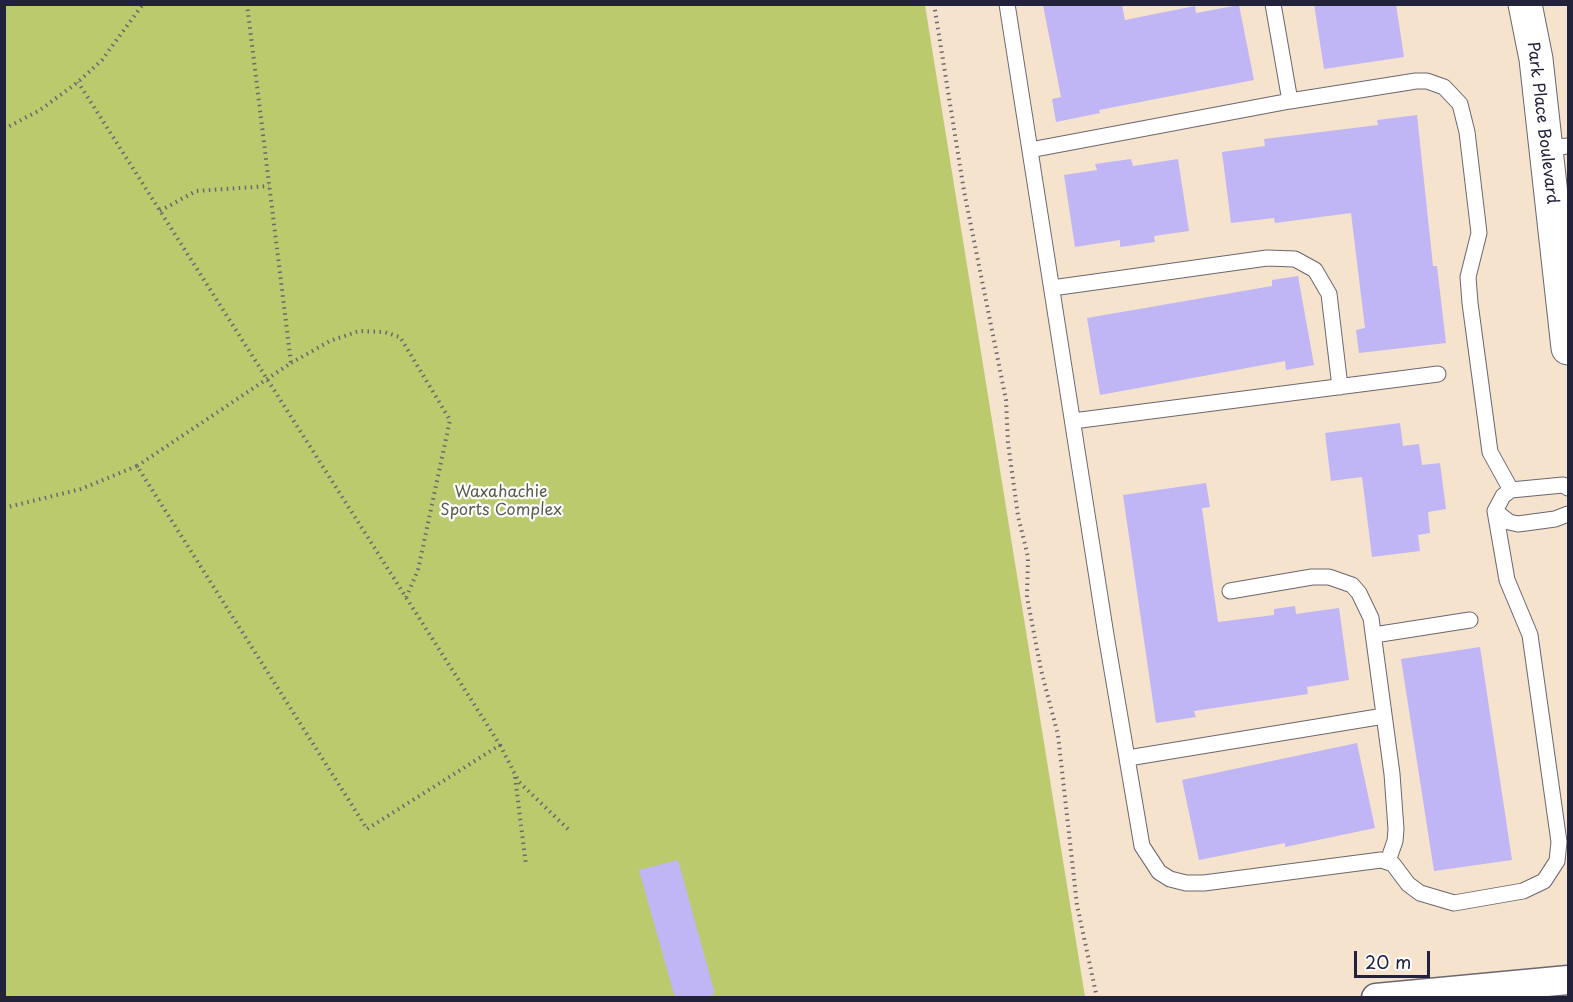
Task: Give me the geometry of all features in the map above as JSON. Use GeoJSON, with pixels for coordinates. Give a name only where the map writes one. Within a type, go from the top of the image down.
{"type":"FeatureCollection","features":[{"type":"Feature","properties":{"kind":"street","name":"Park Place Boulevard"},"geometry":{"type":"LineString","coordinates":[[1525,4],[1557,147],[1569,348]]}},
{"type":"Feature","properties":{"kind":"street"},"geometry":{"type":"LineString","coordinates":[[1376,998],[1569,980]]}},
{"type":"Feature","properties":{"kind":"lane"},"geometry":{"type":"LineString","coordinates":[[1007,4],[1142,846],[1152,864],[1170,879],[1204,883],[1370,860],[1388,861],[1420,892],[1440,900],[1465,903],[1536,887],[1544,881],[1557,861],[1559,842],[1530,635],[1507,580],[1495,511],[1503,496],[1511,490],[1563,485],[1569,488]]}},
{"type":"Feature","properties":{"kind":"lane"},"geometry":{"type":"LineString","coordinates":[[1273,4],[1290,101]]}},
{"type":"Feature","properties":{"kind":"lane"},"geometry":{"type":"LineString","coordinates":[[1030,150],[1290,101],[1416,81],[1427,81],[1444,87],[1460,104],[1467,132],[1479,233],[1468,277],[1473,326],[1490,452],[1511,490]]}},
{"type":"Feature","properties":{"kind":"lane"},"geometry":{"type":"LineString","coordinates":[[1052,288],[1267,258],[1295,259],[1315,270],[1329,294],[1340,387]]}},
{"type":"Feature","properties":{"kind":"lane"},"geometry":{"type":"LineString","coordinates":[[1073,421],[1438,374]]}},
{"type":"Feature","properties":{"kind":"lane"},"geometry":{"type":"LineString","coordinates":[[1495,511],[1509,522],[1518,524],[1555,519],[1569,513]]}},
{"type":"Feature","properties":{"kind":"lane"},"geometry":{"type":"LineString","coordinates":[[1230,591],[1312,577],[1342,580],[1352,585],[1366,604],[1374,636],[1396,815],[1395,841],[1388,861]]}},
{"type":"Feature","properties":{"kind":"lane"},"geometry":{"type":"LineString","coordinates":[[1374,636],[1470,620]]}},
{"type":"Feature","properties":{"kind":"lane"},"geometry":{"type":"LineString","coordinates":[[1128,758],[1384,716]]}},
{"type":"Feature","properties":{"kind":"path"},"geometry":{"type":"LineString","coordinates":[[4,129],[40,110],[78,82],[102,60],[143,4]]}},
{"type":"Feature","properties":{"kind":"path"},"geometry":{"type":"LineString","coordinates":[[247,4],[290,363]]}},
{"type":"Feature","properties":{"kind":"path"},"geometry":{"type":"LineString","coordinates":[[934,4],[964,191],[1006,400],[1008,443],[1018,516],[1028,557],[1027,597],[1041,670],[1058,735],[1077,904],[1097,998]]}},
{"type":"Feature","properties":{"kind":"path"},"geometry":{"type":"LineString","coordinates":[[78,82],[500,745],[519,782],[570,831]]}},
{"type":"Feature","properties":{"kind":"path"},"geometry":{"type":"LineString","coordinates":[[160,211],[196,191],[269,186]]}},
{"type":"Feature","properties":{"kind":"path"},"geometry":{"type":"LineString","coordinates":[[4,508],[81,489],[137,466],[265,378],[330,341],[359,331],[384,332],[400,337],[450,420],[418,570],[406,598]]}},
{"type":"Feature","properties":{"kind":"path"},"geometry":{"type":"LineString","coordinates":[[137,466],[367,829],[500,745]]}},
{"type":"Feature","properties":{"kind":"path"},"geometry":{"type":"LineString","coordinates":[[514,774],[526,865]]}},
{"type":"Feature","properties":{"kind":"green space","name":"Waxahachie Sports Complex"},"geometry":{"type":"Polygon","coordinates":[[[5,5],[925,5],[1085,997],[5,998],[5,5]]]}},
{"type":"Feature","properties":{"kind":"building"},"geometry":{"type":"Polygon","coordinates":[[[1314,4],[1396,4],[1404,57],[1324,69],[1314,4]]]}},
{"type":"Feature","properties":{"kind":"building"},"geometry":{"type":"Polygon","coordinates":[[[1043,5],[1122,5],[1125,20],[1195,6],[1196,13],[1239,5],[1254,80],[1099,110],[1100,113],[1056,122],[1052,99],[1061,97],[1043,5]]]}},
{"type":"Feature","properties":{"kind":"building"},"geometry":{"type":"Polygon","coordinates":[[[1417,115],[1433,266],[1437,266],[1446,343],[1359,353],[1356,330],[1365,328],[1351,213],[1275,223],[1274,218],[1231,223],[1222,152],[1265,146],[1264,139],[1378,125],[1377,120],[1417,115]]]}},
{"type":"Feature","properties":{"kind":"building"},"geometry":{"type":"Polygon","coordinates":[[[1131,159],[1133,166],[1178,159],[1189,231],[1154,236],[1155,242],[1120,247],[1120,240],[1075,247],[1064,175],[1097,170],[1095,164],[1131,159]]]}},
{"type":"Feature","properties":{"kind":"building"},"geometry":{"type":"Polygon","coordinates":[[[1298,276],[1314,365],[1286,370],[1285,361],[1100,395],[1087,318],[1272,286],[1272,280],[1298,276]]]}},
{"type":"Feature","properties":{"kind":"building"},"geometry":{"type":"Polygon","coordinates":[[[1400,423],[1403,446],[1419,444],[1422,465],[1440,463],[1446,509],[1428,512],[1430,533],[1418,535],[1420,551],[1372,557],[1362,477],[1331,481],[1325,433],[1400,423]]]}},
{"type":"Feature","properties":{"kind":"building"},"geometry":{"type":"Polygon","coordinates":[[[1206,483],[1210,507],[1202,508],[1218,622],[1274,615],[1274,609],[1295,606],[1296,614],[1339,608],[1349,680],[1307,687],[1308,694],[1194,711],[1196,717],[1156,723],[1123,495],[1206,483]]]}},
{"type":"Feature","properties":{"kind":"building"},"geometry":{"type":"Polygon","coordinates":[[[1480,647],[1512,860],[1434,871],[1401,659],[1480,647]]]}},
{"type":"Feature","properties":{"kind":"building"},"geometry":{"type":"Polygon","coordinates":[[[1357,743],[1375,828],[1285,847],[1285,843],[1199,860],[1182,780],[1357,743]]]}},
{"type":"Feature","properties":{"kind":"building"},"geometry":{"type":"Polygon","coordinates":[[[678,860],[715,994],[703,998],[675,998],[639,870],[678,860]]]}}]}
